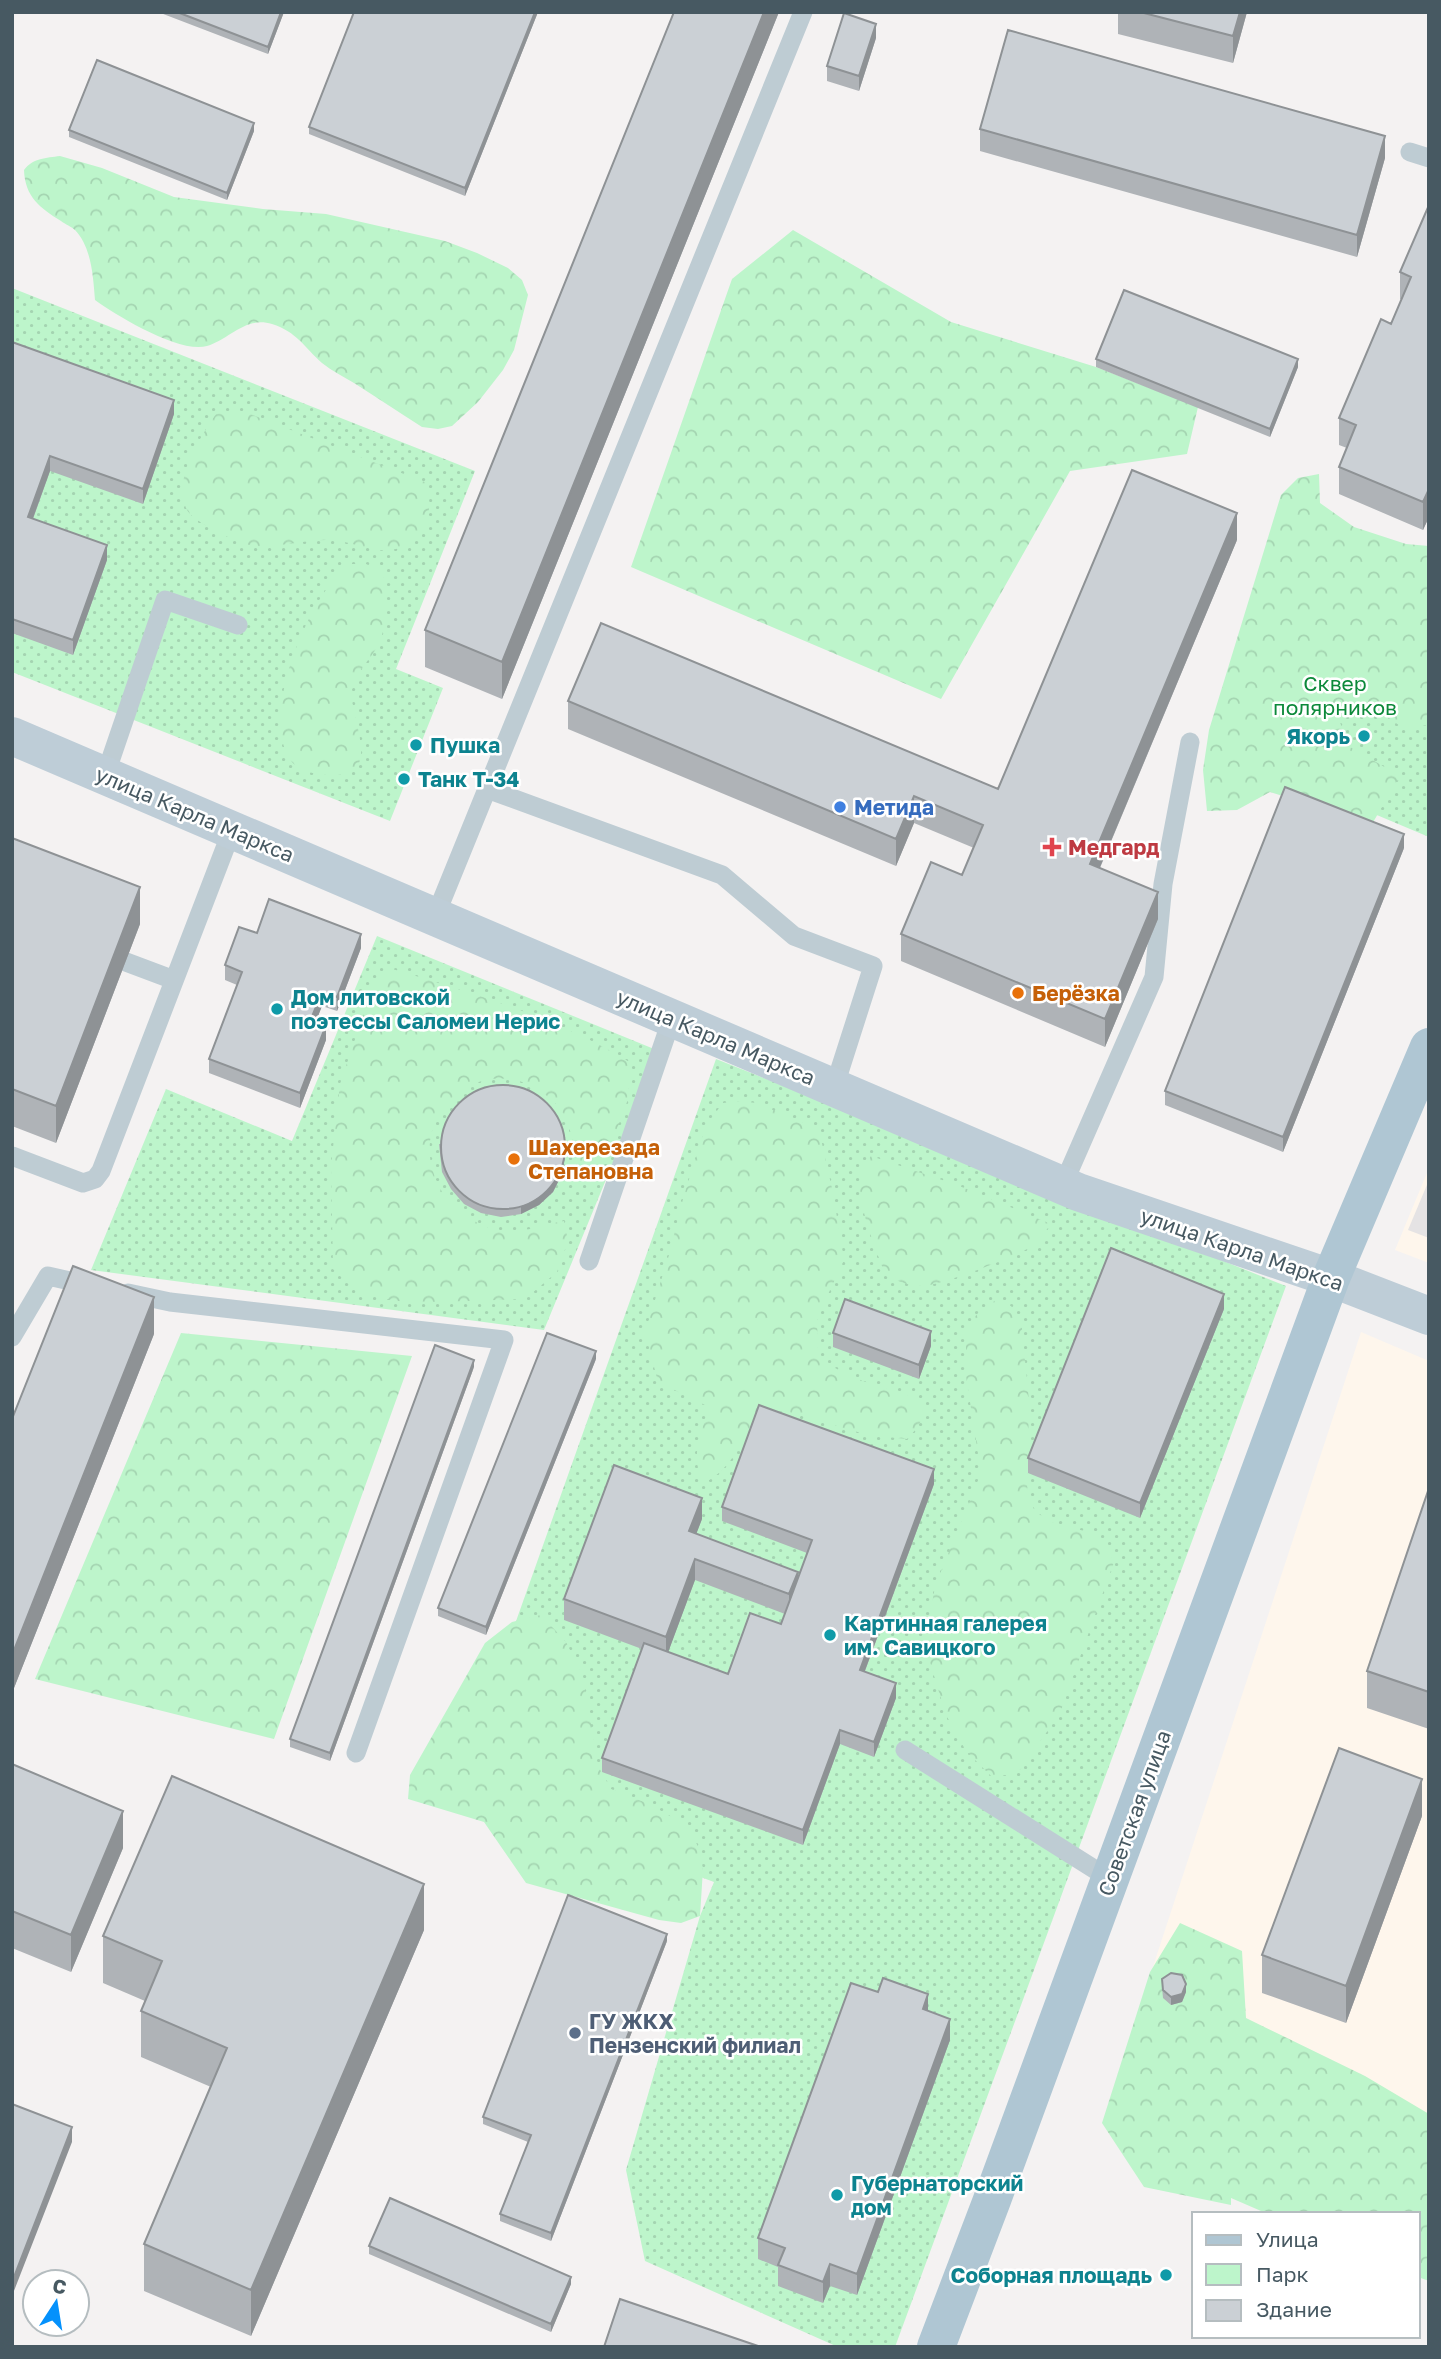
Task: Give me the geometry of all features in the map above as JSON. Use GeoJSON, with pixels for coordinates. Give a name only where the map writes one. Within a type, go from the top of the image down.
{"type":"FeatureCollection","features":[{"type":"Feature","properties":{"kind":"main road","name":"Советская улица"},"geometry":{"type":"LineString","coordinates":[[936,2347],[1331,1278],[1429,1046]]}},
{"type":"Feature","properties":{"kind":"street","name":"улица Карла Маркса"},"geometry":{"type":"LineString","coordinates":[[12,736],[1063,1185],[1331,1278],[1429,1316]]}},
{"type":"Feature","properties":{"kind":"lane"},"geometry":{"type":"LineString","coordinates":[[435,917],[803,12]]}},
{"type":"Feature","properties":{"kind":"lane"},"geometry":{"type":"LineString","coordinates":[[105,776],[165,600],[238,625]]}},
{"type":"Feature","properties":{"kind":"lane"},"geometry":{"type":"LineString","coordinates":[[1063,1185],[1154,977],[1163,884],[1190,742]]}},
{"type":"Feature","properties":{"kind":"lane"},"geometry":{"type":"LineString","coordinates":[[487,789],[722,875],[794,936],[873,966],[834,1088]]}},
{"type":"Feature","properties":{"kind":"lane"},"geometry":{"type":"LineString","coordinates":[[12,1156],[83,1183],[96,1179],[232,830]]}},
{"type":"Feature","properties":{"kind":"lane"},"geometry":{"type":"LineString","coordinates":[[126,962],[174,980]]}},
{"type":"Feature","properties":{"kind":"lane"},"geometry":{"type":"LineString","coordinates":[[589,1261],[672,1018]]}},
{"type":"Feature","properties":{"kind":"lane"},"geometry":{"type":"LineString","coordinates":[[12,1337],[48,1276],[170,1302],[504,1340],[356,1753]]}},
{"type":"Feature","properties":{"kind":"lane"},"geometry":{"type":"LineString","coordinates":[[905,1750],[1110,1879]]}},
{"type":"Feature","properties":{"kind":"shaded area"},"geometry":{"type":"Polygon","coordinates":[[[1429,1168],[1429,1263],[1395,1250],[1429,1168]]]}},
{"type":"Feature","properties":{"kind":"shaded area"},"geometry":{"type":"Polygon","coordinates":[[[1429,1180],[1429,1238],[1408,1230],[1429,1180]]]}},
{"type":"Feature","properties":{"kind":"shaded area"},"geometry":{"type":"Polygon","coordinates":[[[1361,1332],[1429,1361],[1429,2166],[1127,2046],[1361,1332]]]}},
{"type":"Feature","properties":{"kind":"green space"},"geometry":{"type":"Polygon","coordinates":[[[60,156],[102,168],[174,197],[326,214],[445,241],[477,253],[508,268],[522,280],[528,295],[514,350],[503,370],[478,402],[452,426],[438,429],[422,427],[330,369],[294,336],[272,324],[254,323],[207,346],[195,347],[165,339],[133,324],[95,300],[91,263],[81,237],[74,229],[40,206],[31,195],[24,170],[36,161],[60,156]]]}},
{"type":"Feature","properties":{"kind":"green space"},"geometry":{"type":"Polygon","coordinates":[[[793,230],[951,322],[1096,367],[1198,407],[1187,454],[1070,471],[941,699],[631,567],[732,279],[793,230]]]}},
{"type":"Feature","properties":{"kind":"green space"},"geometry":{"type":"Polygon","coordinates":[[[12,288],[475,471],[396,669],[443,688],[390,821],[12,672],[12,288]]]}},
{"type":"Feature","properties":{"kind":"green space"},"geometry":{"type":"Polygon","coordinates":[[[235,411],[253,415],[427,483],[429,509],[421,532],[407,544],[388,550],[330,540],[255,546],[232,539],[200,522],[186,508],[183,484],[186,471],[196,446],[216,414],[235,411]]]}},
{"type":"Feature","properties":{"kind":"green space","name":"Сквер полярников"},"geometry":{"type":"Polygon","coordinates":[[[1319,474],[1320,503],[1354,527],[1406,544],[1429,546],[1429,725],[1403,728],[1373,707],[1337,715],[1350,747],[1400,776],[1372,824],[1270,792],[1237,810],[1207,811],[1203,770],[1209,730],[1281,495],[1298,478],[1319,474]]]}},
{"type":"Feature","properties":{"kind":"green space"},"geometry":{"type":"Polygon","coordinates":[[[349,564],[366,564],[382,571],[386,600],[385,621],[376,649],[353,684],[353,708],[361,747],[358,766],[343,774],[319,774],[296,766],[283,742],[281,717],[284,688],[305,628],[319,601],[334,579],[349,564]]]}},
{"type":"Feature","properties":{"kind":"green space","name":"Сквер полярников"},"geometry":{"type":"Polygon","coordinates":[[[1429,634],[1429,837],[1211,745],[1429,634]]]}},
{"type":"Feature","properties":{"kind":"green space"},"geometry":{"type":"Polygon","coordinates":[[[377,936],[659,1051],[544,1330],[91,1270],[166,1089],[292,1141],[377,936]]]}},
{"type":"Feature","properties":{"kind":"green space"},"geometry":{"type":"Polygon","coordinates":[[[389,968],[544,1019],[631,1063],[627,1102],[605,1162],[593,1172],[579,1176],[572,1138],[566,1119],[557,1105],[532,1086],[506,1079],[481,1081],[459,1092],[442,1110],[431,1134],[431,1161],[441,1190],[459,1211],[483,1225],[509,1232],[564,1221],[568,1241],[557,1272],[525,1299],[398,1301],[359,1294],[333,1269],[331,1166],[340,1084],[374,983],[389,968]]]}},
{"type":"Feature","properties":{"kind":"green space"},"geometry":{"type":"Polygon","coordinates":[[[716,1059],[1286,1286],[895,2347],[838,2347],[645,2261],[626,2170],[700,1916],[714,1882],[457,1787],[716,1059]]]}},
{"type":"Feature","properties":{"kind":"green space"},"geometry":{"type":"Polygon","coordinates":[[[723,1103],[756,1103],[807,1124],[821,1139],[844,1260],[817,1318],[818,1359],[857,1379],[913,1398],[920,1404],[923,1413],[919,1424],[907,1439],[868,1435],[785,1411],[757,1413],[729,1462],[704,1483],[697,1464],[697,1454],[709,1407],[658,1382],[645,1332],[706,1125],[723,1103]]]}},
{"type":"Feature","properties":{"kind":"green space"},"geometry":{"type":"Polygon","coordinates":[[[871,1156],[957,1185],[1051,1224],[1029,1248],[976,1270],[931,1285],[922,1286],[895,1280],[886,1276],[860,1193],[863,1168],[871,1156]]]}},
{"type":"Feature","properties":{"kind":"green space"},"geometry":{"type":"Polygon","coordinates":[[[996,1300],[1011,1306],[1021,1319],[1029,1401],[1027,1496],[1035,1511],[1050,1522],[1092,1533],[1106,1546],[1114,1562],[1060,1713],[1021,1769],[1007,1775],[991,1776],[966,1751],[946,1715],[925,1646],[935,1586],[981,1473],[966,1376],[966,1327],[980,1311],[996,1300]]]}},
{"type":"Feature","properties":{"kind":"green space"},"geometry":{"type":"Polygon","coordinates":[[[181,1333],[412,1356],[274,1739],[35,1679],[181,1333]]]}},
{"type":"Feature","properties":{"kind":"green space"},"geometry":{"type":"Polygon","coordinates":[[[541,1615],[566,1642],[583,1676],[598,1766],[611,1789],[649,1804],[689,1827],[699,1849],[703,1869],[700,1916],[681,1923],[659,1920],[526,1883],[484,1822],[408,1799],[410,1775],[485,1643],[512,1622],[541,1615]]]}},
{"type":"Feature","properties":{"kind":"green space"},"geometry":{"type":"Polygon","coordinates":[[[1180,1923],[1242,1951],[1246,2018],[1365,2076],[1429,2114],[1429,2281],[1420,2278],[1420,2212],[1263,2212],[1231,2198],[1231,2205],[1144,2187],[1102,2123],[1150,1972],[1180,1923]]]}},
{"type":"Feature","properties":{"kind":"building"},"geometry":{"type":"Polygon","coordinates":[[[177,12],[281,12],[268,47],[177,12]]]}},
{"type":"Feature","properties":{"kind":"building"},"geometry":{"type":"Polygon","coordinates":[[[354,12],[535,12],[465,188],[309,127],[354,12]]]}},
{"type":"Feature","properties":{"kind":"building"},"geometry":{"type":"Polygon","coordinates":[[[674,12],[764,12],[502,662],[425,630],[674,12]]]}},
{"type":"Feature","properties":{"kind":"building"},"geometry":{"type":"Polygon","coordinates":[[[1140,12],[1240,12],[1233,36],[1140,12]]]}},
{"type":"Feature","properties":{"kind":"building"},"geometry":{"type":"Polygon","coordinates":[[[844,13],[876,24],[859,76],[827,66],[844,13]]]}},
{"type":"Feature","properties":{"kind":"building"},"geometry":{"type":"Polygon","coordinates":[[[1008,30],[1385,136],[1357,235],[980,129],[1008,30]]]}},
{"type":"Feature","properties":{"kind":"building"},"geometry":{"type":"Polygon","coordinates":[[[97,60],[254,123],[227,193],[69,130],[97,60]]]}},
{"type":"Feature","properties":{"kind":"building"},"geometry":{"type":"Polygon","coordinates":[[[1429,205],[1429,489],[1423,502],[1339,467],[1356,425],[1339,418],[1381,319],[1391,324],[1411,277],[1400,272],[1429,205]]]}},
{"type":"Feature","properties":{"kind":"building"},"geometry":{"type":"Polygon","coordinates":[[[1124,290],[1298,359],[1270,429],[1096,359],[1124,290]]]}},
{"type":"Feature","properties":{"kind":"building"},"geometry":{"type":"Polygon","coordinates":[[[12,342],[174,400],[143,489],[50,456],[28,517],[107,545],[73,640],[12,619],[12,342]]]}},
{"type":"Feature","properties":{"kind":"building"},"geometry":{"type":"Polygon","coordinates":[[[1132,470],[1237,513],[1090,864],[1158,892],[1105,1019],[901,934],[931,862],[962,875],[983,825],[914,796],[896,839],[568,701],[601,623],[998,789],[1132,470]]]}},
{"type":"Feature","properties":{"kind":"building"},"geometry":{"type":"Polygon","coordinates":[[[1285,787],[1404,834],[1283,1137],[1165,1091],[1285,787]]]}},
{"type":"Feature","properties":{"kind":"building"},"geometry":{"type":"Polygon","coordinates":[[[12,838],[140,887],[56,1106],[12,1089],[12,838]]]}},
{"type":"Feature","properties":{"kind":"building","name":"Дом литовской поэтессы Саломеи Нерис"},"geometry":{"type":"Polygon","coordinates":[[[269,899],[361,934],[337,997],[322,992],[311,1019],[326,1025],[300,1093],[209,1059],[242,972],[225,965],[239,927],[257,933],[269,899]]]}},
{"type":"Feature","properties":{"kind":"building"},"geometry":{"type":"Polygon","coordinates":[[[503,1085],[527,1089],[547,1103],[561,1123],[565,1147],[561,1171],[547,1191],[527,1205],[503,1209],[479,1205],[459,1191],[445,1171],[441,1147],[445,1123],[459,1103],[479,1089],[503,1085]]]}},
{"type":"Feature","properties":{"kind":"building"},"geometry":{"type":"Polygon","coordinates":[[[1111,1248],[1224,1294],[1140,1503],[1028,1458],[1111,1248]]]}},
{"type":"Feature","properties":{"kind":"building"},"geometry":{"type":"Polygon","coordinates":[[[73,1266],[154,1297],[12,1650],[12,1419],[73,1266]]]}},
{"type":"Feature","properties":{"kind":"building"},"geometry":{"type":"Polygon","coordinates":[[[845,1299],[931,1331],[919,1365],[833,1333],[845,1299]]]}},
{"type":"Feature","properties":{"kind":"building"},"geometry":{"type":"Polygon","coordinates":[[[547,1333],[596,1351],[486,1627],[438,1608],[547,1333]]]}},
{"type":"Feature","properties":{"kind":"building"},"geometry":{"type":"Polygon","coordinates":[[[435,1345],[474,1360],[330,1753],[290,1739],[435,1345]]]}},
{"type":"Feature","properties":{"kind":"building"},"geometry":{"type":"Polygon","coordinates":[[[759,1405],[934,1469],[860,1670],[896,1683],[874,1742],[840,1730],[803,1830],[602,1758],[644,1643],[728,1674],[750,1613],[781,1624],[812,1540],[722,1507],[759,1405]]]}},
{"type":"Feature","properties":{"kind":"building"},"geometry":{"type":"Polygon","coordinates":[[[614,1465],[702,1498],[689,1531],[798,1572],[789,1594],[695,1559],[666,1637],[564,1599],[614,1465]]]}},
{"type":"Feature","properties":{"kind":"building"},"geometry":{"type":"Polygon","coordinates":[[[1429,1488],[1429,1692],[1367,1671],[1429,1488]]]}},
{"type":"Feature","properties":{"kind":"building"},"geometry":{"type":"Polygon","coordinates":[[[1339,1748],[1422,1779],[1346,1986],[1262,1955],[1339,1748]]]}},
{"type":"Feature","properties":{"kind":"building"},"geometry":{"type":"Polygon","coordinates":[[[12,1764],[123,1811],[71,1935],[12,1911],[12,1764]]]}},
{"type":"Feature","properties":{"kind":"building"},"geometry":{"type":"Polygon","coordinates":[[[172,1776],[424,1884],[251,2290],[144,2244],[227,2048],[141,2011],[162,1961],[103,1936],[172,1776]]]}},
{"type":"Feature","properties":{"kind":"building","name":"ГУ ЖКХ Пензенский филиал"},"geometry":{"type":"Polygon","coordinates":[[[568,1895],[667,1934],[551,2233],[500,2214],[531,2135],[483,2117],[568,1895]]]}},
{"type":"Feature","properties":{"kind":"building"},"geometry":{"type":"Polygon","coordinates":[[[1171,1973],[1182,1975],[1186,1984],[1182,1994],[1171,1997],[1163,1990],[1162,1979],[1171,1973]]]}},
{"type":"Feature","properties":{"kind":"building","name":"Губернаторский дом"},"geometry":{"type":"Polygon","coordinates":[[[883,1978],[928,1994],[923,2009],[950,2019],[857,2274],[830,2264],[823,2282],[778,2265],[785,2248],[758,2238],[851,1983],[878,1992],[883,1978]]]}},
{"type":"Feature","properties":{"kind":"building"},"geometry":{"type":"Polygon","coordinates":[[[12,2104],[72,2127],[12,2282],[12,2104]]]}},
{"type":"Feature","properties":{"kind":"building"},"geometry":{"type":"Polygon","coordinates":[[[390,2198],[571,2277],[551,2324],[369,2246],[390,2198]]]}},
{"type":"Feature","properties":{"kind":"building"},"geometry":{"type":"Polygon","coordinates":[[[620,2299],[761,2347],[604,2347],[620,2299]]]}},
{"type":"Feature","properties":{"kind":"place","name":"Якорь"},"geometry":{"type":"Point","coordinates":[1364,736]}},
{"type":"Feature","properties":{"kind":"place","name":"Пушка"},"geometry":{"type":"Point","coordinates":[416,745]}},
{"type":"Feature","properties":{"kind":"place","name":"Танк Т-34"},"geometry":{"type":"Point","coordinates":[404,779]}},
{"type":"Feature","properties":{"kind":"place","name":"Метида"},"geometry":{"type":"Point","coordinates":[840,807]}},
{"type":"Feature","properties":{"kind":"place","name":"Медгард"},"geometry":{"type":"Point","coordinates":[1052,847]}},
{"type":"Feature","properties":{"kind":"place","name":"Берёзка"},"geometry":{"type":"Point","coordinates":[1018,993]}},
{"type":"Feature","properties":{"kind":"place","name":"Дом литовской поэтессы Саломеи Нерис"},"geometry":{"type":"Point","coordinates":[277,1009]}},
{"type":"Feature","properties":{"kind":"place","name":"Шахерезада Степановна"},"geometry":{"type":"Point","coordinates":[514,1159]}},
{"type":"Feature","properties":{"kind":"place","name":"Картинная галерея им. Савицкого"},"geometry":{"type":"Point","coordinates":[830,1635]}},
{"type":"Feature","properties":{"kind":"place","name":"ГУ ЖКХ Пензенский филиал"},"geometry":{"type":"Point","coordinates":[575,2033]}},
{"type":"Feature","properties":{"kind":"place","name":"Губернаторский дом"},"geometry":{"type":"Point","coordinates":[837,2195]}},
{"type":"Feature","properties":{"kind":"place","name":"Соборная площадь"},"geometry":{"type":"Point","coordinates":[1166,2275]}}]}
